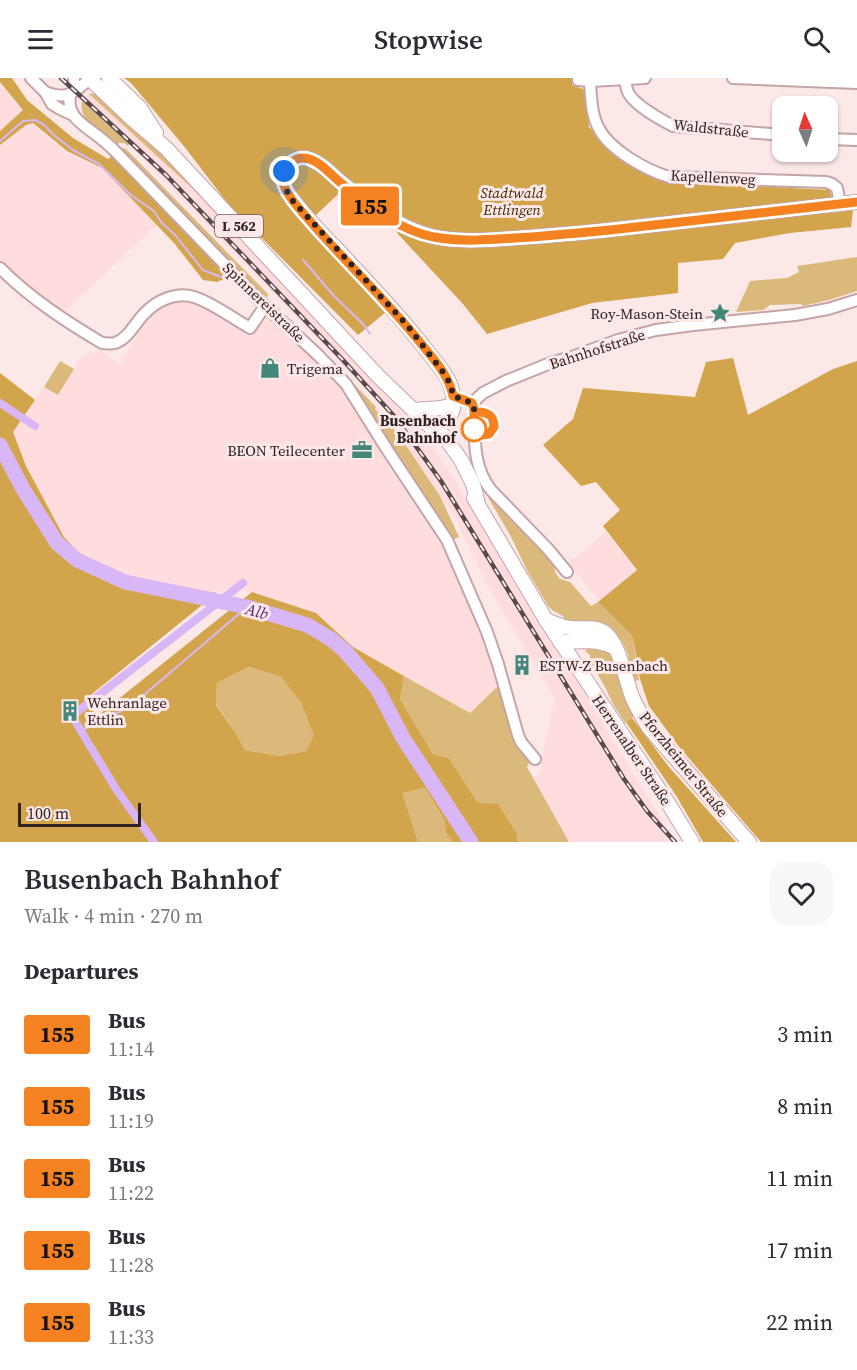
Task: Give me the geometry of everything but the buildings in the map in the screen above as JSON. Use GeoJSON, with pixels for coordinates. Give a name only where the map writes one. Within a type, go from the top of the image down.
{"type":"FeatureCollection","features":[{"type":"Feature","properties":{"kind":"main road","name":"L 562"},"geometry":{"type":"LineString","coordinates":[[90,78],[166,148],[370,368],[433,429]]}},
{"type":"Feature","properties":{"kind":"main road","name":"L 562"},"geometry":{"type":"LineString","coordinates":[[109,78],[140,108],[166,148]]}},
{"type":"Feature","properties":{"kind":"main road"},"geometry":{"type":"LineString","coordinates":[[433,429],[435,422],[451,401],[451,386],[446,376],[407,325],[293,201],[284,188],[283,182],[284,171],[293,160],[311,159],[318,163],[366,203],[392,221],[432,237],[458,240],[483,241],[564,235],[857,202]]}},
{"type":"Feature","properties":{"kind":"main road"},"geometry":{"type":"LineString","coordinates":[[414,410],[441,408],[451,401]]}},
{"type":"Feature","properties":{"kind":"main road","name":"Herrenalber Straße"},"geometry":{"type":"LineString","coordinates":[[433,429],[444,436],[461,460],[473,484],[478,504],[546,620],[692,842]]}},
{"type":"Feature","properties":{"kind":"main road","name":"Pforzheimer Straße"},"geometry":{"type":"LineString","coordinates":[[546,620],[572,628],[592,628],[604,632],[610,638],[621,661],[639,712],[650,728],[749,842]]}},
{"type":"Feature","properties":{"kind":"main road"},"geometry":{"type":"LineString","coordinates":[[560,642],[572,628]]}},
{"type":"Feature","properties":{"kind":"main road"},"geometry":{"type":"LineString","coordinates":[[560,642],[601,643],[615,648]]}},
{"type":"Feature","properties":{"kind":"main road"},"geometry":{"type":"LineString","coordinates":[[580,673],[580,651],[588,642]]}},
{"type":"Feature","properties":{"kind":"street"},"geometry":{"type":"LineString","coordinates":[[32,78],[52,104],[73,115]]}},
{"type":"Feature","properties":{"kind":"street"},"geometry":{"type":"LineString","coordinates":[[73,115],[69,103],[74,78]]}},
{"type":"Feature","properties":{"kind":"street"},"geometry":{"type":"LineString","coordinates":[[45,92],[59,96],[72,93],[90,78]]}},
{"type":"Feature","properties":{"kind":"street"},"geometry":{"type":"LineString","coordinates":[[578,79],[590,81],[645,78]]}},
{"type":"Feature","properties":{"kind":"street"},"geometry":{"type":"LineString","coordinates":[[733,78],[857,83]]}},
{"type":"Feature","properties":{"kind":"street","name":"Waldstraße"},"geometry":{"type":"LineString","coordinates":[[625,79],[629,94],[636,101],[673,126],[772,134]]}},
{"type":"Feature","properties":{"kind":"street","name":"Kapellenweg"},"geometry":{"type":"LineString","coordinates":[[590,81],[593,115],[603,136],[652,172],[669,177],[826,182],[837,188],[840,204]]}},
{"type":"Feature","properties":{"kind":"street","name":"Spinnereistraße"},"geometry":{"type":"LineString","coordinates":[[73,115],[114,150],[265,306],[346,384],[447,540],[487,632],[518,735],[536,759]]}},
{"type":"Feature","properties":{"kind":"street"},"geometry":{"type":"LineString","coordinates":[[838,139],[857,140]]}},
{"type":"Feature","properties":{"kind":"street"},"geometry":{"type":"LineString","coordinates":[[0,268],[27,293],[102,343],[116,343],[124,338],[144,313],[170,297],[193,296],[250,328],[265,306]]}},
{"type":"Feature","properties":{"kind":"street","name":"Bahnhofstraße"},"geometry":{"type":"LineString","coordinates":[[472,403],[483,393],[506,381],[618,340],[656,330],[795,315],[828,309],[857,300]]}},
{"type":"Feature","properties":{"kind":"street"},"geometry":{"type":"LineString","coordinates":[[451,401],[472,403],[476,459],[484,481],[567,572]]}},
{"type":"Feature","properties":{"kind":"shaded area"},"geometry":{"type":"Polygon","coordinates":[[[0,78],[25,100],[33,125],[66,152],[102,169],[156,225],[63,313],[22,284],[0,260],[0,78]]]}},
{"type":"Feature","properties":{"kind":"shaded area"},"geometry":{"type":"Polygon","coordinates":[[[97,93],[160,151],[228,220],[225,223],[192,188],[89,94],[97,93]]]}},
{"type":"Feature","properties":{"kind":"shaded area"},"geometry":{"type":"Polygon","coordinates":[[[89,94],[192,188],[421,430],[458,485],[487,536],[676,842],[569,842],[533,778],[543,772],[541,764],[555,699],[488,587],[451,510],[444,504],[395,427],[396,425],[378,402],[126,141],[82,101],[89,94]]]}},
{"type":"Feature","properties":{"kind":"shaded area"},"geometry":{"type":"Polygon","coordinates":[[[82,101],[129,144],[128,146],[122,143],[116,145],[87,119],[84,116],[82,101]]]}},
{"type":"Feature","properties":{"kind":"shaded area"},"geometry":{"type":"Polygon","coordinates":[[[119,147],[126,149],[268,296],[263,300],[119,147]]]}},
{"type":"Feature","properties":{"kind":"shaded area"},"geometry":{"type":"Polygon","coordinates":[[[857,257],[857,291],[803,306],[801,304],[770,305],[763,310],[736,312],[750,281],[787,278],[799,272],[797,266],[857,257]]]}},
{"type":"Feature","properties":{"kind":"shaded area"},"geometry":{"type":"Polygon","coordinates":[[[193,301],[252,334],[269,316],[344,384],[444,542],[484,637],[499,685],[470,713],[353,647],[316,613],[252,592],[228,588],[217,593],[124,578],[78,552],[64,537],[26,466],[13,432],[44,387],[59,395],[82,356],[100,350],[120,364],[149,315],[170,304],[193,301]]]}},
{"type":"Feature","properties":{"kind":"shaded area"},"geometry":{"type":"Polygon","coordinates":[[[324,354],[397,432],[440,496],[459,537],[453,540],[435,510],[431,512],[324,354]]]}},
{"type":"Feature","properties":{"kind":"shaded area"},"geometry":{"type":"Polygon","coordinates":[[[60,361],[74,369],[58,395],[44,387],[60,361]]]}},
{"type":"Feature","properties":{"kind":"shaded area"},"geometry":{"type":"Polygon","coordinates":[[[487,494],[554,561],[555,572],[560,579],[570,582],[591,606],[598,602],[633,637],[639,680],[631,682],[628,654],[621,640],[612,632],[567,623],[563,616],[548,606],[487,494]]]}},
{"type":"Feature","properties":{"kind":"shaded area"},"geometry":{"type":"Polygon","coordinates":[[[606,532],[636,570],[599,601],[569,563],[606,532]]]}},
{"type":"Feature","properties":{"kind":"shaded area"},"geometry":{"type":"Polygon","coordinates":[[[589,647],[603,649],[609,653],[615,663],[625,695],[635,716],[625,723],[590,661],[590,655],[585,651],[589,647]]]}},
{"type":"Feature","properties":{"kind":"shaded area"},"geometry":{"type":"Polygon","coordinates":[[[249,667],[281,677],[301,703],[315,735],[306,751],[279,756],[245,750],[216,704],[217,683],[249,667]]]}},
{"type":"Feature","properties":{"kind":"shaded area"},"geometry":{"type":"Polygon","coordinates":[[[404,676],[470,713],[499,685],[530,761],[527,767],[569,842],[518,842],[517,834],[478,803],[449,758],[433,754],[400,699],[404,676]]]}},
{"type":"Feature","properties":{"kind":"shaded area"},"geometry":{"type":"Polygon","coordinates":[[[425,788],[444,819],[446,833],[453,842],[418,842],[401,793],[425,788]]]}},
{"type":"Feature","properties":{"kind":"green space"},"geometry":{"type":"Polygon","coordinates":[[[0,78],[12,78],[27,100],[73,138],[108,159],[114,155],[229,277],[217,282],[203,280],[174,243],[102,168],[67,151],[33,123],[26,125],[0,145],[0,131],[23,110],[0,82],[0,78]]]}},
{"type":"Feature","properties":{"kind":"green space","name":"Stadtwald Ettlingen"},"geometry":{"type":"Polygon","coordinates":[[[124,78],[572,78],[572,85],[586,90],[589,127],[613,154],[658,180],[830,190],[834,212],[853,210],[851,227],[790,233],[735,243],[723,259],[678,263],[678,293],[592,303],[487,334],[463,304],[397,233],[406,222],[389,212],[352,181],[304,224],[386,312],[358,335],[229,205],[183,145],[131,83],[124,78]]]}},
{"type":"Feature","properties":{"kind":"green space"},"geometry":{"type":"Polygon","coordinates":[[[733,358],[748,415],[833,369],[857,361],[857,842],[761,842],[680,748],[649,706],[640,679],[633,637],[598,602],[637,570],[603,526],[620,510],[596,482],[581,486],[543,445],[573,419],[583,388],[695,397],[706,362],[733,358]]]}},
{"type":"Feature","properties":{"kind":"green space"},"geometry":{"type":"Polygon","coordinates":[[[0,373],[35,400],[13,432],[26,466],[64,537],[78,552],[124,578],[217,593],[87,698],[96,717],[252,592],[316,613],[353,647],[404,676],[400,699],[433,754],[449,758],[478,803],[498,804],[517,834],[518,842],[453,842],[446,833],[444,819],[425,788],[402,793],[418,842],[0,842],[0,373]],[[249,667],[217,683],[216,705],[245,750],[279,756],[306,751],[314,735],[301,703],[281,677],[249,667]]]}},
{"type":"Feature","properties":{"kind":"green space"},"geometry":{"type":"Polygon","coordinates":[[[632,718],[669,767],[736,842],[703,842],[677,797],[626,722],[632,718]]]}},
{"type":"Feature","properties":{"kind":"waterway"},"geometry":{"type":"LineString","coordinates":[[0,141],[23,121],[35,120],[43,124],[73,150],[99,164],[132,196],[154,211],[203,270],[221,277]]}},
{"type":"Feature","properties":{"kind":"waterway"},"geometry":{"type":"LineString","coordinates":[[303,260],[370,334]]}},
{"type":"Feature","properties":{"kind":"waterway"},"geometry":{"type":"LineString","coordinates":[[0,403],[35,426]]}},
{"type":"Feature","properties":{"kind":"waterway","name":"Alb"},"geometry":{"type":"LineString","coordinates":[[0,445],[23,489],[57,543],[77,560],[125,582],[247,607],[307,625],[331,639],[345,651],[377,688],[403,738],[471,842]]}},
{"type":"Feature","properties":{"kind":"waterway"},"geometry":{"type":"LineString","coordinates":[[154,842],[116,789],[72,716],[243,583]]}},
{"type":"Feature","properties":{"kind":"waterway"},"geometry":{"type":"LineString","coordinates":[[81,731],[131,706],[247,607]]}},
{"type":"Feature","properties":{"kind":"railway"},"geometry":{"type":"LineString","coordinates":[[61,78],[166,175],[394,416],[441,481],[624,779],[647,811],[675,842]]}},
{"type":"Feature","properties":{"kind":"bus line","name":"155"},"geometry":{"type":"LineString","coordinates":[[480,412],[492,418],[494,427],[487,435],[474,436],[472,403],[453,396],[446,376],[407,325],[321,233],[284,188],[284,171],[293,160],[305,158],[318,163],[366,203],[392,221],[432,237],[458,240],[483,241],[564,235],[857,202]]}},
{"type":"Feature","properties":{"kind":"place","name":"Roy-Mason-Stein"},"geometry":{"type":"Point","coordinates":[720,313]}},
{"type":"Feature","properties":{"kind":"place","name":"Trigema"},"geometry":{"type":"Point","coordinates":[270,368]}},
{"type":"Feature","properties":{"kind":"place","name":"Busenbach Bahnhof"},"geometry":{"type":"Point","coordinates":[474,429]}},
{"type":"Feature","properties":{"kind":"place","name":"BEON Teilecenter"},"geometry":{"type":"Point","coordinates":[362,450]}},
{"type":"Feature","properties":{"kind":"place","name":"ESTW-Z Busenbach"},"geometry":{"type":"Point","coordinates":[522,665]}},
{"type":"Feature","properties":{"kind":"place","name":"Wehranlage Ettlin"},"geometry":{"type":"Point","coordinates":[70,711]}},
{"type":"Feature","properties":{"kind":"route"},"geometry":{"type":"LineString","coordinates":[[284,171],[284,188],[293,201],[407,325],[446,376],[453,396],[472,403],[474,429]]}}]}
